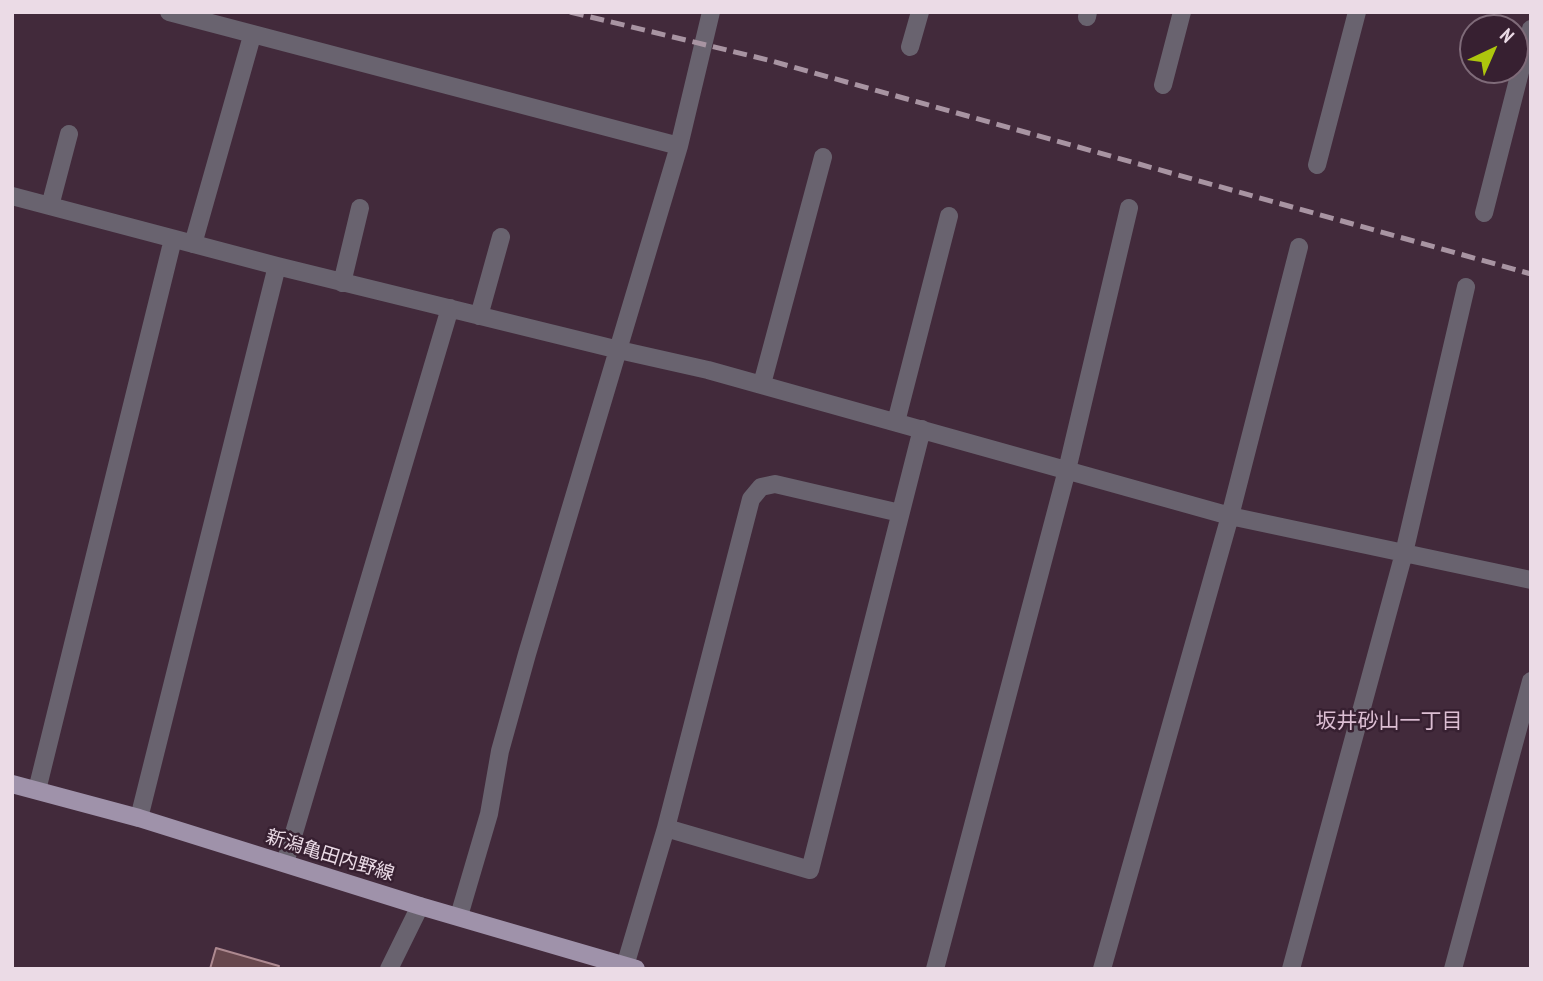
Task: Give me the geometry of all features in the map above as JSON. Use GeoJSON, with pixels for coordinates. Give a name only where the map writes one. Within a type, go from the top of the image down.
{"type":"FeatureCollection","features":[{"type":"Feature","properties":{"kind":"main road","name":"新潟亀田内野線"},"geometry":{"type":"LineString","coordinates":[[12,784],[139,818],[420,906],[631,967]]}},
{"type":"Feature","properties":{"kind":"street"},"geometry":{"type":"LineString","coordinates":[[169,12],[252,36],[679,146]]}},
{"type":"Feature","properties":{"kind":"street"},"geometry":{"type":"LineString","coordinates":[[459,916],[489,814],[500,751],[527,654],[679,146],[711,12]]}},
{"type":"Feature","properties":{"kind":"street"},"geometry":{"type":"LineString","coordinates":[[910,47],[920,12]]}},
{"type":"Feature","properties":{"kind":"street"},"geometry":{"type":"LineString","coordinates":[[1163,85],[1182,12]]}},
{"type":"Feature","properties":{"kind":"street"},"geometry":{"type":"LineString","coordinates":[[1317,165],[1357,12]]}},
{"type":"Feature","properties":{"kind":"street"},"geometry":{"type":"LineString","coordinates":[[1484,213],[1531,29]]}},
{"type":"Feature","properties":{"kind":"street"},"geometry":{"type":"LineString","coordinates":[[193,244],[252,36]]}},
{"type":"Feature","properties":{"kind":"street"},"geometry":{"type":"LineString","coordinates":[[50,206],[69,134]]}},
{"type":"Feature","properties":{"kind":"street"},"geometry":{"type":"LineString","coordinates":[[762,384],[823,157]]}},
{"type":"Feature","properties":{"kind":"street"},"geometry":{"type":"LineString","coordinates":[[12,196],[276,267],[762,384],[1230,516],[1531,580]]}},
{"type":"Feature","properties":{"kind":"street"},"geometry":{"type":"LineString","coordinates":[[342,283],[360,208]]}},
{"type":"Feature","properties":{"kind":"street"},"geometry":{"type":"LineString","coordinates":[[935,969],[1067,470],[1129,208]]}},
{"type":"Feature","properties":{"kind":"street"},"geometry":{"type":"LineString","coordinates":[[896,422],[949,216]]}},
{"type":"Feature","properties":{"kind":"street"},"geometry":{"type":"LineString","coordinates":[[479,316],[501,237]]}},
{"type":"Feature","properties":{"kind":"street"},"geometry":{"type":"LineString","coordinates":[[37,790],[173,239]]}},
{"type":"Feature","properties":{"kind":"street"},"geometry":{"type":"LineString","coordinates":[[1102,969],[1230,516],[1299,247]]}},
{"type":"Feature","properties":{"kind":"street"},"geometry":{"type":"LineString","coordinates":[[139,818],[276,267]]}},
{"type":"Feature","properties":{"kind":"street"},"geometry":{"type":"LineString","coordinates":[[1291,969],[1404,553],[1466,287]]}},
{"type":"Feature","properties":{"kind":"street"},"geometry":{"type":"LineString","coordinates":[[285,863],[450,308]]}},
{"type":"Feature","properties":{"kind":"street"},"geometry":{"type":"LineString","coordinates":[[666,828],[810,870],[922,429]]}},
{"type":"Feature","properties":{"kind":"street"},"geometry":{"type":"LineString","coordinates":[[631,967],[751,499],[761,487],[775,484],[900,513]]}},
{"type":"Feature","properties":{"kind":"street"},"geometry":{"type":"LineString","coordinates":[[1453,969],[1531,681]]}},
{"type":"Feature","properties":{"kind":"street"},"geometry":{"type":"LineString","coordinates":[[389,969],[420,906]]}},
{"type":"Feature","properties":{"kind":"building"},"geometry":{"type":"Polygon","coordinates":[[[216,948],[279,966],[278,969],[210,969],[216,948]]]}},
{"type":"Feature","properties":{"kind":"railway"},"geometry":{"type":"LineString","coordinates":[[570,12],[768,60],[1531,274]]}},
{"type":"Feature","properties":{"kind":"district","name":"坂井砂山一丁目"},"geometry":{"type":"Point","coordinates":[1389,722]}}]}
